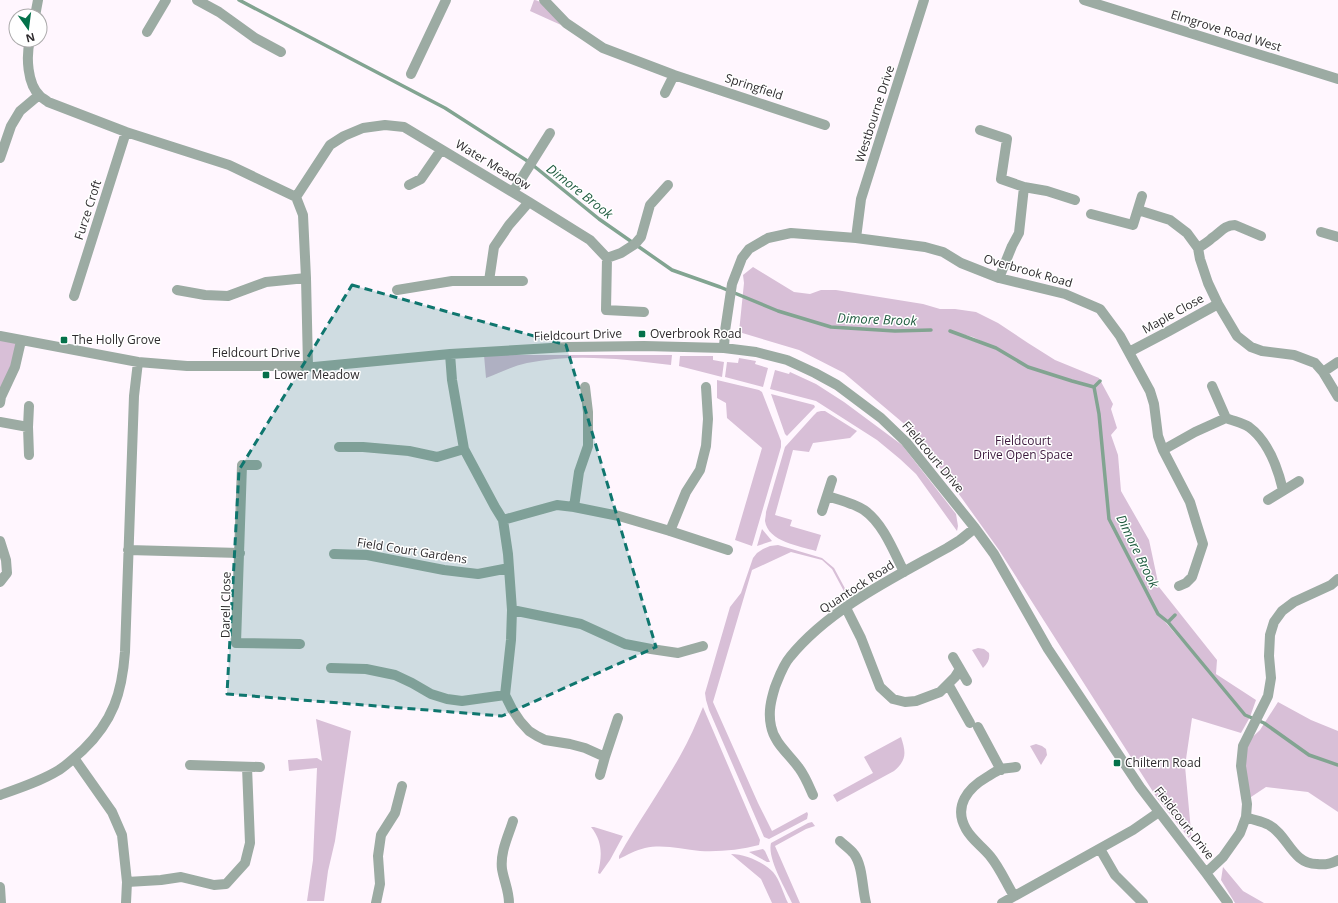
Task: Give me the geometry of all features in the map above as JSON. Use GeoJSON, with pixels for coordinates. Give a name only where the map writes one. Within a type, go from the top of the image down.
{"type":"FeatureCollection","features":[{"type":"Feature","properties":{"kind":"street"},"geometry":{"type":"LineString","coordinates":[[147,32],[166,0]]}},
{"type":"Feature","properties":{"kind":"street"},"geometry":{"type":"LineString","coordinates":[[197,0],[219,12],[255,38],[281,52]]}},
{"type":"Feature","properties":{"kind":"street"},"geometry":{"type":"LineString","coordinates":[[412,74],[446,0]]}},
{"type":"Feature","properties":{"kind":"street","name":"Springfield"},"geometry":{"type":"LineString","coordinates":[[544,0],[566,23],[603,48],[674,75],[825,125]]}},
{"type":"Feature","properties":{"kind":"street","name":"Westbourne Drive"},"geometry":{"type":"LineString","coordinates":[[856,238],[861,199],[924,0]]}},
{"type":"Feature","properties":{"kind":"street","name":"Elmgrove Road West"},"geometry":{"type":"LineString","coordinates":[[1084,0],[1338,79]]}},
{"type":"Feature","properties":{"kind":"street"},"geometry":{"type":"LineString","coordinates":[[29,48],[28,61],[31,79],[39,95],[48,102],[126,132],[228,165],[296,197],[303,215],[308,366]]}},
{"type":"Feature","properties":{"kind":"street"},"geometry":{"type":"LineString","coordinates":[[665,93],[674,75]]}},
{"type":"Feature","properties":{"kind":"street"},"geometry":{"type":"LineString","coordinates":[[0,158],[12,126],[20,111],[39,95]]}},
{"type":"Feature","properties":{"kind":"street","name":"Water Meadow"},"geometry":{"type":"LineString","coordinates":[[296,197],[330,145],[344,136],[363,128],[385,125],[404,127],[590,240],[607,258]]}},
{"type":"Feature","properties":{"kind":"street"},"geometry":{"type":"LineString","coordinates":[[980,130],[1008,139],[1001,179],[1024,187],[1047,191],[1075,200]]}},
{"type":"Feature","properties":{"kind":"street","name":"Furze Croft"},"geometry":{"type":"LineString","coordinates":[[74,296],[126,132]]}},
{"type":"Feature","properties":{"kind":"street"},"geometry":{"type":"LineString","coordinates":[[513,192],[550,133]]}},
{"type":"Feature","properties":{"kind":"street"},"geometry":{"type":"LineString","coordinates":[[410,185],[421,178],[441,150]]}},
{"type":"Feature","properties":{"kind":"street"},"geometry":{"type":"LineString","coordinates":[[644,312],[606,310],[607,258],[621,253],[635,244],[641,237],[650,205],[668,185]]}},
{"type":"Feature","properties":{"kind":"street"},"geometry":{"type":"LineString","coordinates":[[999,278],[1019,233],[1024,187]]}},
{"type":"Feature","properties":{"kind":"street"},"geometry":{"type":"LineString","coordinates":[[1091,214],[1133,225],[1142,196]]}},
{"type":"Feature","properties":{"kind":"street"},"geometry":{"type":"LineString","coordinates":[[489,281],[494,247],[529,202]]}},
{"type":"Feature","properties":{"kind":"street"},"geometry":{"type":"LineString","coordinates":[[1138,210],[1170,220],[1187,233],[1198,248],[1208,283],[1218,304]]}},
{"type":"Feature","properties":{"kind":"street"},"geometry":{"type":"LineString","coordinates":[[1198,248],[1226,227],[1231,225],[1235,225],[1261,236]]}},
{"type":"Feature","properties":{"kind":"street"},"geometry":{"type":"LineString","coordinates":[[1321,232],[1338,237]]}},
{"type":"Feature","properties":{"kind":"street","name":"Overbrook Road"},"geometry":{"type":"LineString","coordinates":[[724,348],[729,298],[732,284],[742,258],[749,249],[768,238],[791,233],[856,238],[925,247],[943,252],[961,263],[999,278],[1065,294],[1100,309],[1120,336],[1150,391],[1154,404],[1158,436],[1163,450],[1190,502],[1203,544],[1192,577],[1186,583],[1178,586]]}},
{"type":"Feature","properties":{"kind":"street"},"geometry":{"type":"LineString","coordinates":[[177,290],[204,295],[228,296],[266,282],[306,278]]}},
{"type":"Feature","properties":{"kind":"street"},"geometry":{"type":"LineString","coordinates":[[398,290],[452,281],[523,281]]}},
{"type":"Feature","properties":{"kind":"street","name":"Maple Close"},"geometry":{"type":"LineString","coordinates":[[1129,352],[1218,304],[1237,336],[1251,347],[1262,351],[1294,355],[1315,363],[1323,372],[1338,397]]}},
{"type":"Feature","properties":{"kind":"street","name":"Fieldcourt Drive"},"geometry":{"type":"LineString","coordinates":[[0,336],[20,341],[138,362],[187,366],[314,366],[450,354],[615,346],[724,348],[756,352],[787,360],[837,385],[881,418],[906,442],[994,554],[1048,649],[1140,787],[1228,903]]}},
{"type":"Feature","properties":{"kind":"street"},"geometry":{"type":"LineString","coordinates":[[0,403],[1,397],[15,367],[20,341]]}},
{"type":"Feature","properties":{"kind":"street"},"geometry":{"type":"LineString","coordinates":[[450,354],[452,380],[464,449],[503,520],[508,554],[512,610],[506,695],[512,709],[529,731],[545,740],[585,748],[605,757]]}},
{"type":"Feature","properties":{"kind":"street"},"geometry":{"type":"LineString","coordinates":[[0,795],[45,777],[60,769],[74,758],[91,742],[102,728],[117,700],[122,684],[126,652],[134,396],[138,362]]}},
{"type":"Feature","properties":{"kind":"street"},"geometry":{"type":"LineString","coordinates":[[1323,372],[1338,362]]}},
{"type":"Feature","properties":{"kind":"street"},"geometry":{"type":"LineString","coordinates":[[1212,386],[1226,418],[1249,427],[1259,437],[1273,459],[1279,472],[1283,490]]}},
{"type":"Feature","properties":{"kind":"street"},"geometry":{"type":"LineString","coordinates":[[574,507],[579,472],[588,446],[588,412],[585,387]]}},
{"type":"Feature","properties":{"kind":"street"},"geometry":{"type":"LineString","coordinates":[[670,531],[686,492],[700,470],[702,464],[706,446],[708,419],[706,387]]}},
{"type":"Feature","properties":{"kind":"street"},"geometry":{"type":"LineString","coordinates":[[29,406],[29,455]]}},
{"type":"Feature","properties":{"kind":"street"},"geometry":{"type":"LineString","coordinates":[[1163,450],[1195,432],[1226,418]]}},
{"type":"Feature","properties":{"kind":"street"},"geometry":{"type":"LineString","coordinates":[[0,422],[28,427]]}},
{"type":"Feature","properties":{"kind":"street"},"geometry":{"type":"LineString","coordinates":[[339,447],[363,447],[409,451],[437,457],[464,449]]}},
{"type":"Feature","properties":{"kind":"street","name":"Darell Close"},"geometry":{"type":"LineString","coordinates":[[257,465],[242,465],[236,643],[300,644]]}},
{"type":"Feature","properties":{"kind":"street"},"geometry":{"type":"LineString","coordinates":[[822,511],[832,480]]}},
{"type":"Feature","properties":{"kind":"street"},"geometry":{"type":"LineString","coordinates":[[1268,500],[1299,481]]}},
{"type":"Feature","properties":{"kind":"street"},"geometry":{"type":"LineString","coordinates":[[827,496],[854,505],[866,511],[881,528],[904,572]]}},
{"type":"Feature","properties":{"kind":"street"},"geometry":{"type":"LineString","coordinates":[[503,520],[557,505],[574,507],[619,516],[728,550]]}},
{"type":"Feature","properties":{"kind":"street","name":"Quantock Road"},"geometry":{"type":"LineString","coordinates":[[813,795],[800,769],[781,748],[771,727],[769,713],[771,699],[779,677],[789,658],[821,625],[864,595],[947,548],[975,528]]}},
{"type":"Feature","properties":{"kind":"street"},"geometry":{"type":"LineString","coordinates":[[0,541],[6,560],[7,573],[0,582]]}},
{"type":"Feature","properties":{"kind":"street"},"geometry":{"type":"LineString","coordinates":[[128,550],[240,553]]}},
{"type":"Feature","properties":{"kind":"street","name":"Field Court Gardens"},"geometry":{"type":"LineString","coordinates":[[334,554],[367,555],[444,570],[478,574],[509,568]]}},
{"type":"Feature","properties":{"kind":"street"},"geometry":{"type":"LineString","coordinates":[[1206,873],[1223,857],[1240,833],[1246,817],[1246,804],[1241,766],[1243,746],[1249,737],[1259,712],[1268,696],[1271,678],[1269,656],[1270,635],[1274,622],[1282,611],[1294,602],[1332,585],[1338,579]]}},
{"type":"Feature","properties":{"kind":"street"},"geometry":{"type":"LineString","coordinates":[[846,608],[861,638],[880,687],[893,699],[905,702],[916,701],[940,692],[955,678],[960,669]]}},
{"type":"Feature","properties":{"kind":"street"},"geometry":{"type":"LineString","coordinates":[[512,610],[581,624],[625,644],[651,649],[678,653],[703,646]]}},
{"type":"Feature","properties":{"kind":"street"},"geometry":{"type":"LineString","coordinates":[[953,657],[967,681]]}},
{"type":"Feature","properties":{"kind":"street"},"geometry":{"type":"LineString","coordinates":[[331,668],[366,669],[395,675],[412,682],[431,694],[447,699],[462,701],[506,695]]}},
{"type":"Feature","properties":{"kind":"street"},"geometry":{"type":"LineString","coordinates":[[948,684],[1000,770]]}},
{"type":"Feature","properties":{"kind":"street"},"geometry":{"type":"LineString","coordinates":[[600,775],[618,718]]}},
{"type":"Feature","properties":{"kind":"street"},"geometry":{"type":"LineString","coordinates":[[74,758],[112,812],[122,835],[127,882],[126,903]]}},
{"type":"Feature","properties":{"kind":"street"},"geometry":{"type":"LineString","coordinates":[[190,765],[260,768]]}},
{"type":"Feature","properties":{"kind":"street"},"geometry":{"type":"LineString","coordinates":[[1014,896],[990,857],[970,836],[965,827],[962,816],[962,807],[964,798],[977,782],[1000,770],[1016,767]]}},
{"type":"Feature","properties":{"kind":"street"},"geometry":{"type":"LineString","coordinates":[[127,882],[181,877],[214,884],[226,884],[244,863],[250,843],[247,768]]}},
{"type":"Feature","properties":{"kind":"street"},"geometry":{"type":"LineString","coordinates":[[376,903],[380,884],[378,856],[381,835],[395,814],[402,786]]}},
{"type":"Feature","properties":{"kind":"street"},"geometry":{"type":"LineString","coordinates":[[1002,903],[1133,830],[1160,812]]}},
{"type":"Feature","properties":{"kind":"street"},"geometry":{"type":"LineString","coordinates":[[1246,817],[1269,825],[1280,834],[1298,857],[1307,863],[1323,864],[1332,863],[1338,860]]}},
{"type":"Feature","properties":{"kind":"street"},"geometry":{"type":"LineString","coordinates":[[509,903],[509,894],[502,869],[502,854],[513,821]]}},
{"type":"Feature","properties":{"kind":"street"},"geometry":{"type":"LineString","coordinates":[[840,841],[854,854],[860,866],[866,903]]}},
{"type":"Feature","properties":{"kind":"street"},"geometry":{"type":"LineString","coordinates":[[1100,849],[1115,875],[1143,903]]}},
{"type":"Feature","properties":{"kind":"street"},"geometry":{"type":"LineString","coordinates":[[0,886],[0,903]]}},
{"type":"Feature","properties":{"kind":"highlighted area"},"geometry":{"type":"Polygon","coordinates":[[[352,285],[566,345],[656,647],[502,716],[227,694],[239,470],[352,285]]]}},
{"type":"Feature","properties":{"kind":"green space"},"geometry":{"type":"Polygon","coordinates":[[[534,0],[546,6],[561,25],[530,11],[534,0]]]}},
{"type":"Feature","properties":{"kind":"green space","name":"Fieldcourt Drive Open Space"},"geometry":{"type":"Polygon","coordinates":[[[753,267],[794,292],[810,294],[821,290],[836,290],[923,304],[940,309],[955,309],[976,312],[998,323],[1055,360],[1099,378],[1113,404],[1111,409],[1117,428],[1111,435],[1118,455],[1121,491],[1149,540],[1159,587],[1217,660],[1216,674],[1256,700],[1250,717],[1241,733],[1192,718],[1185,766],[1192,842],[1157,798],[999,550],[915,433],[844,373],[799,350],[739,332],[744,283],[743,275],[753,267]],[[953,332],[970,340],[993,347],[973,337],[953,332]],[[1160,616],[1225,691],[1168,622],[1160,616]]]}},
{"type":"Feature","properties":{"kind":"green space"},"geometry":{"type":"Polygon","coordinates":[[[0,336],[21,341],[0,396],[0,336]]]}},
{"type":"Feature","properties":{"kind":"green space"},"geometry":{"type":"Polygon","coordinates":[[[484,355],[672,355],[671,365],[599,358],[563,358],[545,360],[517,366],[486,378],[484,355]]]}},
{"type":"Feature","properties":{"kind":"green space"},"geometry":{"type":"Polygon","coordinates":[[[680,356],[713,356],[713,360],[724,362],[722,377],[679,366],[680,356]]]}},
{"type":"Feature","properties":{"kind":"green space"},"geometry":{"type":"Polygon","coordinates":[[[739,358],[756,361],[755,364],[768,368],[763,387],[725,377],[727,362],[738,363],[739,358]]]}},
{"type":"Feature","properties":{"kind":"green space"},"geometry":{"type":"Polygon","coordinates":[[[775,370],[789,374],[790,372],[816,384],[844,402],[902,445],[956,514],[958,526],[957,531],[916,474],[877,440],[816,401],[770,389],[775,370]]]}},
{"type":"Feature","properties":{"kind":"green space"},"geometry":{"type":"Polygon","coordinates":[[[717,380],[762,392],[781,441],[781,447],[752,546],[735,540],[762,448],[727,418],[726,403],[717,398],[717,380]]]}},
{"type":"Feature","properties":{"kind":"green space"},"geometry":{"type":"Polygon","coordinates":[[[771,394],[814,405],[815,407],[787,436],[771,394]]]}},
{"type":"Feature","properties":{"kind":"green space"},"geometry":{"type":"Polygon","coordinates":[[[825,411],[857,431],[850,438],[813,443],[809,452],[793,450],[775,515],[792,520],[790,526],[821,535],[816,551],[794,545],[778,538],[767,528],[765,521],[766,512],[785,447],[817,412],[825,411]]]}},
{"type":"Feature","properties":{"kind":"green space"},"geometry":{"type":"Polygon","coordinates":[[[762,529],[772,541],[757,546],[762,529]]]}},
{"type":"Feature","properties":{"kind":"green space"},"geometry":{"type":"Polygon","coordinates":[[[778,545],[822,558],[834,568],[848,594],[846,595],[832,569],[822,560],[791,552],[752,570],[713,702],[772,831],[807,812],[808,814],[807,819],[769,839],[764,837],[709,710],[705,693],[730,607],[741,593],[753,558],[763,549],[778,545]]]}},
{"type":"Feature","properties":{"kind":"green space"},"geometry":{"type":"Polygon","coordinates":[[[978,648],[984,649],[989,653],[988,661],[983,668],[972,650],[978,648]]]}},
{"type":"Feature","properties":{"kind":"green space"},"geometry":{"type":"Polygon","coordinates":[[[1278,702],[1311,720],[1338,731],[1338,812],[1308,792],[1266,787],[1251,797],[1247,804],[1243,746],[1260,730],[1278,702]]]}},
{"type":"Feature","properties":{"kind":"green space"},"geometry":{"type":"Polygon","coordinates":[[[703,707],[760,840],[759,845],[715,851],[652,847],[638,850],[619,859],[619,856],[626,843],[680,756],[703,707]]]}},
{"type":"Feature","properties":{"kind":"green space"},"geometry":{"type":"Polygon","coordinates":[[[316,719],[351,731],[335,841],[328,871],[324,901],[307,901],[313,860],[317,768],[289,771],[288,760],[317,758],[322,761],[316,719]]]}},
{"type":"Feature","properties":{"kind":"green space"},"geometry":{"type":"Polygon","coordinates":[[[901,737],[904,747],[904,756],[898,767],[894,771],[837,802],[833,795],[873,773],[864,757],[901,737]]]}},
{"type":"Feature","properties":{"kind":"green space"},"geometry":{"type":"Polygon","coordinates":[[[1036,744],[1046,749],[1047,755],[1041,765],[1030,746],[1036,744]]]}},
{"type":"Feature","properties":{"kind":"green space"},"geometry":{"type":"Polygon","coordinates":[[[812,822],[815,826],[806,829],[775,846],[800,903],[792,903],[774,865],[770,849],[771,843],[812,822]]]}},
{"type":"Feature","properties":{"kind":"green space"},"geometry":{"type":"Polygon","coordinates":[[[591,827],[623,836],[610,860],[600,874],[598,873],[601,855],[600,844],[591,827]]]}},
{"type":"Feature","properties":{"kind":"green space"},"geometry":{"type":"Polygon","coordinates":[[[763,849],[770,862],[767,862],[749,852],[763,849]]]}},
{"type":"Feature","properties":{"kind":"green space"},"geometry":{"type":"Polygon","coordinates":[[[731,854],[748,857],[769,868],[778,879],[788,903],[772,903],[761,879],[731,854]]]}},
{"type":"Feature","properties":{"kind":"green space"},"geometry":{"type":"Polygon","coordinates":[[[1223,867],[1243,891],[1264,903],[1235,903],[1221,880],[1223,867]]]}},
{"type":"Feature","properties":{"kind":"waterway","name":"Dimore Brook"},"geometry":{"type":"LineString","coordinates":[[239,0],[445,108],[529,162],[599,219],[672,270],[720,287],[778,311],[831,327],[895,331],[931,330]]}},
{"type":"Feature","properties":{"kind":"waterway","name":"Dimore Brook"},"geometry":{"type":"LineString","coordinates":[[950,331],[996,348],[1028,367],[1094,387],[1099,414],[1109,519],[1158,614],[1168,622],[1245,715],[1264,723],[1309,755],[1338,765]]}},
{"type":"Feature","properties":{"kind":"waterway"},"geometry":{"type":"LineString","coordinates":[[1094,387],[1100,381]]}},
{"type":"Feature","properties":{"kind":"waterway"},"geometry":{"type":"LineString","coordinates":[[1168,622],[1175,615]]}},
{"type":"Feature","properties":{"kind":"place","name":"Overbrook Road"},"geometry":{"type":"Point","coordinates":[642,334]}},
{"type":"Feature","properties":{"kind":"place","name":"The Holly Grove"},"geometry":{"type":"Point","coordinates":[64,340]}},
{"type":"Feature","properties":{"kind":"place","name":"Lower Meadow"},"geometry":{"type":"Point","coordinates":[266,375]}},
{"type":"Feature","properties":{"kind":"place","name":"Chiltern Road"},"geometry":{"type":"Point","coordinates":[1117,763]}}]}
